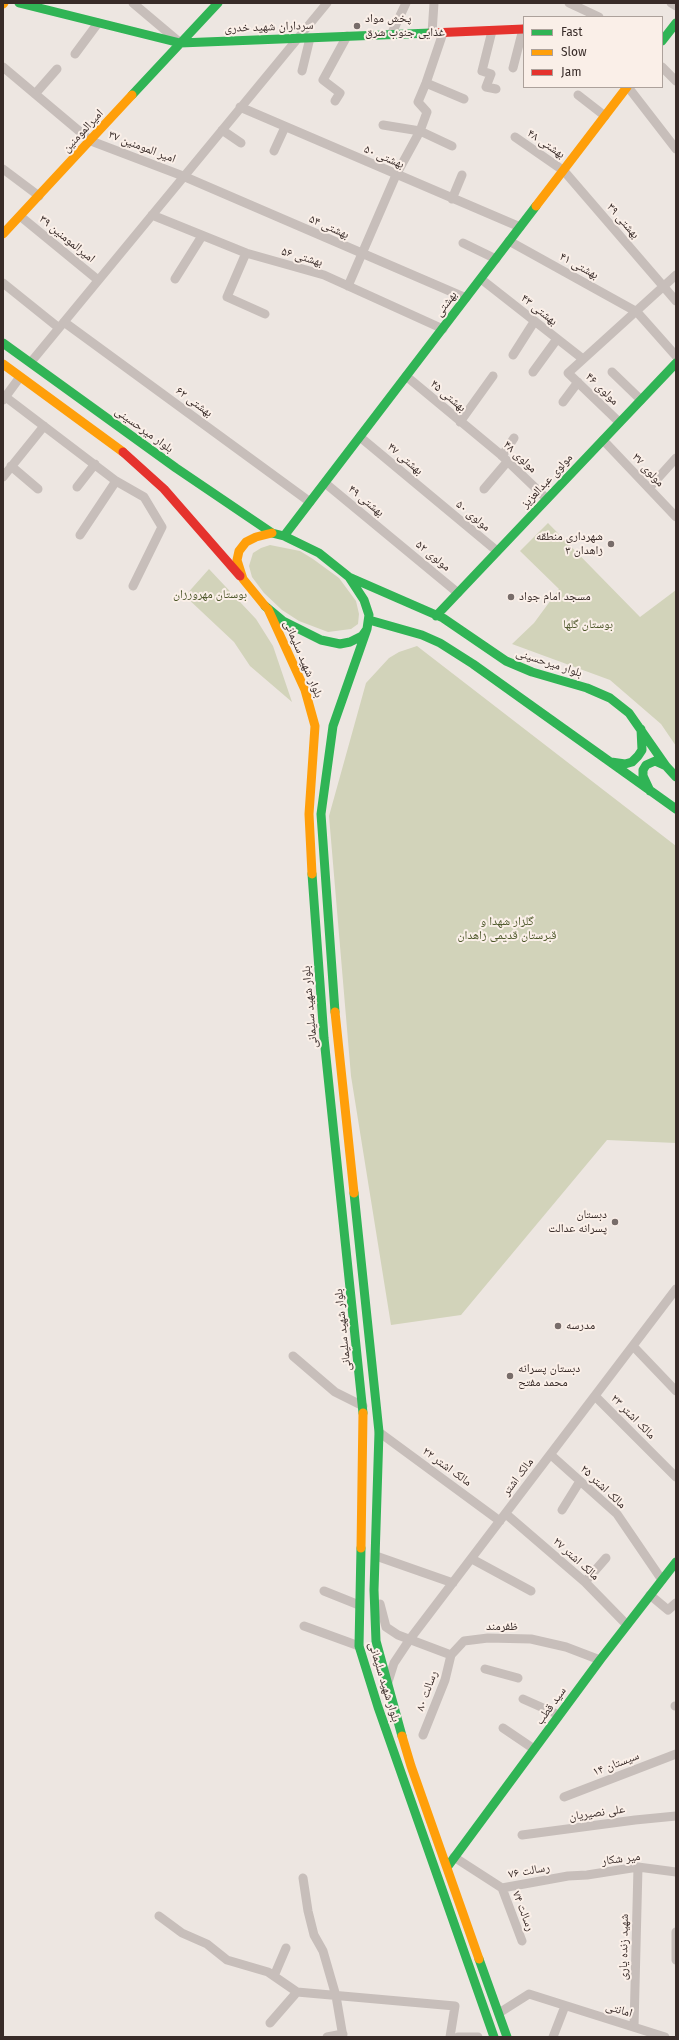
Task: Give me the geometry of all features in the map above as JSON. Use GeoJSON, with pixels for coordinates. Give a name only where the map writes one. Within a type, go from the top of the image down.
{"type":"FeatureCollection","features":[{"type":"Feature","properties":{"kind":"main road","name":"سرداران شهید خدری"},"geometry":{"type":"LineString","coordinates":[[19,3],[180,43],[523,29]]}},
{"type":"Feature","properties":{"kind":"main road","name":"امیرالمومنین"},"geometry":{"type":"LineString","coordinates":[[3,234],[218,3]]}},
{"type":"Feature","properties":{"kind":"main road"},"geometry":{"type":"LineString","coordinates":[[663,24],[676,23]]}},
{"type":"Feature","properties":{"kind":"main road"},"geometry":{"type":"LineString","coordinates":[[663,40],[676,23]]}},
{"type":"Feature","properties":{"kind":"main road","name":"بهشتی"},"geometry":{"type":"LineString","coordinates":[[284,536],[627,88]]}},
{"type":"Feature","properties":{"kind":"main road","name":"بلوار میرحسینی"},"geometry":{"type":"LineString","coordinates":[[3,343],[176,468],[272,533]]}},
{"type":"Feature","properties":{"kind":"main road","name":"مولوی عبدالعزیز"},"geometry":{"type":"LineString","coordinates":[[436,616],[676,362]]}},
{"type":"Feature","properties":{"kind":"main road"},"geometry":{"type":"LineString","coordinates":[[3,364],[117,447],[140,466],[164,489],[268,609],[293,627],[330,643],[350,642],[362,636],[368,624],[364,600],[349,577],[319,553],[284,536],[272,533],[256,537],[242,545],[238,560],[243,579]]}},
{"type":"Feature","properties":{"kind":"main road","name":"بلوار میرحسینی"},"geometry":{"type":"LineString","coordinates":[[349,577],[443,618],[506,661],[532,672],[587,688],[610,698],[629,713],[666,766],[676,777]]}},
{"type":"Feature","properties":{"kind":"main road","name":"بلوار شهید سلیمانی"},"geometry":{"type":"LineString","coordinates":[[268,609],[304,690],[315,726],[309,814],[312,874],[324,1038],[363,1406],[359,1646],[378,1707],[494,2037]]}},
{"type":"Feature","properties":{"kind":"main road"},"geometry":{"type":"LineString","coordinates":[[368,624],[422,635],[440,643],[473,664],[676,809]]}},
{"type":"Feature","properties":{"kind":"main road","name":"بلوار شهید سلیمانی"},"geometry":{"type":"LineString","coordinates":[[368,624],[333,726],[321,814],[337,1037],[379,1432],[375,1578],[376,1640],[387,1684],[412,1766],[507,2037]]}},
{"type":"Feature","properties":{"kind":"main road"},"geometry":{"type":"LineString","coordinates":[[608,761],[625,764],[632,762],[638,756],[642,750],[640,727]]}},
{"type":"Feature","properties":{"kind":"main road"},"geometry":{"type":"LineString","coordinates":[[650,791],[643,776],[643,770],[646,765],[655,761],[666,766]]}},
{"type":"Feature","properties":{"kind":"main road","name":"سید قطب"},"geometry":{"type":"LineString","coordinates":[[448,1866],[600,1660],[676,1562]]}},
{"type":"Feature","properties":{"kind":"street"},"geometry":{"type":"LineString","coordinates":[[133,3],[180,43]]}},
{"type":"Feature","properties":{"kind":"street"},"geometry":{"type":"LineString","coordinates":[[31,362],[296,38],[327,3]]}},
{"type":"Feature","properties":{"kind":"street"},"geometry":{"type":"LineString","coordinates":[[391,34],[406,3]]}},
{"type":"Feature","properties":{"kind":"street"},"geometry":{"type":"LineString","coordinates":[[432,33],[434,3]]}},
{"type":"Feature","properties":{"kind":"street"},"geometry":{"type":"LineString","coordinates":[[569,3],[597,16]]}},
{"type":"Feature","properties":{"kind":"street"},"geometry":{"type":"LineString","coordinates":[[671,3],[676,6]]}},
{"type":"Feature","properties":{"kind":"street"},"geometry":{"type":"LineString","coordinates":[[75,54],[98,23]]}},
{"type":"Feature","properties":{"kind":"street"},"geometry":{"type":"LineString","coordinates":[[513,68],[523,29]]}},
{"type":"Feature","properties":{"kind":"street"},"geometry":{"type":"LineString","coordinates":[[492,31],[482,71],[491,74],[486,87],[496,89]]}},
{"type":"Feature","properties":{"kind":"street"},"geometry":{"type":"LineString","coordinates":[[348,286],[396,175],[420,131],[427,112],[418,102],[443,32]]}},
{"type":"Feature","properties":{"kind":"street"},"geometry":{"type":"LineString","coordinates":[[335,101],[340,93],[323,80],[347,36]]}},
{"type":"Feature","properties":{"kind":"street"},"geometry":{"type":"LineString","coordinates":[[302,70],[310,38]]}},
{"type":"Feature","properties":{"kind":"street","name":"امیر المومنین ۳۷"},"geometry":{"type":"LineString","coordinates":[[3,68],[92,140],[183,176]]}},
{"type":"Feature","properties":{"kind":"street"},"geometry":{"type":"LineString","coordinates":[[35,94],[57,69]]}},
{"type":"Feature","properties":{"kind":"street"},"geometry":{"type":"LineString","coordinates":[[663,69],[676,81]]}},
{"type":"Feature","properties":{"kind":"street"},"geometry":{"type":"LineString","coordinates":[[426,83],[464,99]]}},
{"type":"Feature","properties":{"kind":"street"},"geometry":{"type":"LineString","coordinates":[[629,88],[676,149]]}},
{"type":"Feature","properties":{"kind":"street"},"geometry":{"type":"LineString","coordinates":[[578,95],[605,116]]}},
{"type":"Feature","properties":{"kind":"street","name":"بهشتی ۵۰"},"geometry":{"type":"LineString","coordinates":[[240,107],[520,227]]}},
{"type":"Feature","properties":{"kind":"street"},"geometry":{"type":"LineString","coordinates":[[383,125],[420,131],[452,146]]}},
{"type":"Feature","properties":{"kind":"street"},"geometry":{"type":"LineString","coordinates":[[274,151],[285,127]]}},
{"type":"Feature","properties":{"kind":"street"},"geometry":{"type":"LineString","coordinates":[[222,130],[241,142]]}},
{"type":"Feature","properties":{"kind":"street","name":"بهشتی ۴۸"},"geometry":{"type":"LineString","coordinates":[[515,138],[564,170]]}},
{"type":"Feature","properties":{"kind":"street"},"geometry":{"type":"LineString","coordinates":[[3,169],[39,196]]}},
{"type":"Feature","properties":{"kind":"street","name":"بهشتی ۳۹"},"geometry":{"type":"LineString","coordinates":[[564,170],[665,287],[676,302]]}},
{"type":"Feature","properties":{"kind":"street"},"geometry":{"type":"LineString","coordinates":[[452,199],[462,175]]}},
{"type":"Feature","properties":{"kind":"street","name":"بهشتی ۵۴"},"geometry":{"type":"LineString","coordinates":[[183,176],[466,298]]}},
{"type":"Feature","properties":{"kind":"street","name":"بهشتی ۵۶"},"geometry":{"type":"LineString","coordinates":[[152,215],[246,253],[324,275],[443,329]]}},
{"type":"Feature","properties":{"kind":"street","name":"امیرالمومنین ۳۹"},"geometry":{"type":"LineString","coordinates":[[20,216],[98,280]]}},
{"type":"Feature","properties":{"kind":"street"},"geometry":{"type":"LineString","coordinates":[[175,279],[202,236]]}},
{"type":"Feature","properties":{"kind":"street","name":"بهشتی ۴۱"},"geometry":{"type":"LineString","coordinates":[[509,241],[637,312],[676,356]]}},
{"type":"Feature","properties":{"kind":"street"},"geometry":{"type":"LineString","coordinates":[[463,243],[496,259]]}},
{"type":"Feature","properties":{"kind":"street"},"geometry":{"type":"LineString","coordinates":[[246,253],[227,297],[265,314]]}},
{"type":"Feature","properties":{"kind":"street"},"geometry":{"type":"LineString","coordinates":[[583,359],[665,287],[676,275]]}},
{"type":"Feature","properties":{"kind":"street","name":"بهشتی ۴۳"},"geometry":{"type":"LineString","coordinates":[[481,278],[534,322],[583,359]]}},
{"type":"Feature","properties":{"kind":"street","name":"بهشتی ۶۲"},"geometry":{"type":"LineString","coordinates":[[3,284],[310,502]]}},
{"type":"Feature","properties":{"kind":"street"},"geometry":{"type":"LineString","coordinates":[[513,355],[534,322]]}},
{"type":"Feature","properties":{"kind":"street"},"geometry":{"type":"LineString","coordinates":[[533,372],[557,339]]}},
{"type":"Feature","properties":{"kind":"street","name":"مولوی ۴۶"},"geometry":{"type":"LineString","coordinates":[[583,359],[568,373],[619,422]]}},
{"type":"Feature","properties":{"kind":"street"},"geometry":{"type":"LineString","coordinates":[[612,372],[641,400]]}},
{"type":"Feature","properties":{"kind":"street","name":"بهشتی ۴۵"},"geometry":{"type":"LineString","coordinates":[[406,376],[475,434]]}},
{"type":"Feature","properties":{"kind":"street"},"geometry":{"type":"LineString","coordinates":[[460,422],[493,376]]}},
{"type":"Feature","properties":{"kind":"street"},"geometry":{"type":"LineString","coordinates":[[20,377],[4,397],[116,481],[144,497],[162,527],[133,586]]}},
{"type":"Feature","properties":{"kind":"street"},"geometry":{"type":"LineString","coordinates":[[563,402],[578,382]]}},
{"type":"Feature","properties":{"kind":"street"},"geometry":{"type":"LineString","coordinates":[[3,477],[44,426]]}},
{"type":"Feature","properties":{"kind":"street","name":"مولوی ۴۸"},"geometry":{"type":"LineString","coordinates":[[475,434],[505,459],[547,499]]}},
{"type":"Feature","properties":{"kind":"street","name":"بهشتی ۴۷"},"geometry":{"type":"LineString","coordinates":[[360,437],[434,499]]}},
{"type":"Feature","properties":{"kind":"street"},"geometry":{"type":"LineString","coordinates":[[484,489],[505,459],[514,438]]}},
{"type":"Feature","properties":{"kind":"street","name":"مولوی ۳۷"},"geometry":{"type":"LineString","coordinates":[[603,440],[676,517]]}},
{"type":"Feature","properties":{"kind":"street"},"geometry":{"type":"LineString","coordinates":[[649,488],[676,458]]}},
{"type":"Feature","properties":{"kind":"street"},"geometry":{"type":"LineString","coordinates":[[77,487],[95,464]]}},
{"type":"Feature","properties":{"kind":"street"},"geometry":{"type":"LineString","coordinates":[[11,466],[38,489]]}},
{"type":"Feature","properties":{"kind":"street"},"geometry":{"type":"LineString","coordinates":[[80,535],[116,481]]}},
{"type":"Feature","properties":{"kind":"street","name":"بهشتی ۴۹"},"geometry":{"type":"LineString","coordinates":[[325,483],[392,538]]}},
{"type":"Feature","properties":{"kind":"street","name":"مولوی ۵۰"},"geometry":{"type":"LineString","coordinates":[[434,499],[497,551]]}},
{"type":"Feature","properties":{"kind":"street","name":"مولوی ۵۲"},"geometry":{"type":"LineString","coordinates":[[392,538],[458,593]]}},
{"type":"Feature","properties":{"kind":"street","name":"مالک اشتر"},"geometry":{"type":"LineString","coordinates":[[387,1684],[394,1663],[410,1639],[633,1346],[674,1296]]}},
{"type":"Feature","properties":{"kind":"street"},"geometry":{"type":"LineString","coordinates":[[633,1346],[676,1391]]}},
{"type":"Feature","properties":{"kind":"street"},"geometry":{"type":"LineString","coordinates":[[293,1356],[335,1392],[363,1406]]}},
{"type":"Feature","properties":{"kind":"street","name":"مالک اشتر ۲۳"},"geometry":{"type":"LineString","coordinates":[[595,1396],[676,1477]]}},
{"type":"Feature","properties":{"kind":"street","name":"مالک اشتر ۲۲"},"geometry":{"type":"LineString","coordinates":[[379,1432],[503,1518]]}},
{"type":"Feature","properties":{"kind":"street","name":"مالک اشتر ۲۵"},"geometry":{"type":"LineString","coordinates":[[550,1455],[617,1514],[662,1580]]}},
{"type":"Feature","properties":{"kind":"street"},"geometry":{"type":"LineString","coordinates":[[562,1510],[580,1481]]}},
{"type":"Feature","properties":{"kind":"street","name":"مالک اشتر ۲۷"},"geometry":{"type":"LineString","coordinates":[[503,1518],[585,1582],[627,1625]]}},
{"type":"Feature","properties":{"kind":"street"},"geometry":{"type":"LineString","coordinates":[[376,1556],[417,1569],[453,1583]]}},
{"type":"Feature","properties":{"kind":"street"},"geometry":{"type":"LineString","coordinates":[[585,1582],[606,1558]]}},
{"type":"Feature","properties":{"kind":"street"},"geometry":{"type":"LineString","coordinates":[[472,1559],[531,1591]]}},
{"type":"Feature","properties":{"kind":"street"},"geometry":{"type":"LineString","coordinates":[[375,1578],[382,1615],[386,1627],[398,1635],[451,1655]]}},
{"type":"Feature","properties":{"kind":"street"},"geometry":{"type":"LineString","coordinates":[[324,1591],[359,1604]]}},
{"type":"Feature","properties":{"kind":"street"},"geometry":{"type":"LineString","coordinates":[[650,1595],[668,1610],[676,1603]]}},
{"type":"Feature","properties":{"kind":"street"},"geometry":{"type":"LineString","coordinates":[[304,1626],[359,1646]]}},
{"type":"Feature","properties":{"kind":"street","name":"ظفرمند"},"geometry":{"type":"LineString","coordinates":[[451,1655],[464,1640],[488,1638],[531,1640],[566,1647],[600,1660]]}},
{"type":"Feature","properties":{"kind":"street","name":"رسالت ۸۰"},"geometry":{"type":"LineString","coordinates":[[423,1735],[445,1680],[451,1655]]}},
{"type":"Feature","properties":{"kind":"street"},"geometry":{"type":"LineString","coordinates":[[485,1670],[518,1678]]}},
{"type":"Feature","properties":{"kind":"street"},"geometry":{"type":"LineString","coordinates":[[523,1699],[559,1715]]}},
{"type":"Feature","properties":{"kind":"street"},"geometry":{"type":"LineString","coordinates":[[503,1728],[534,1748]]}},
{"type":"Feature","properties":{"kind":"street","name":"سیستان ۱۴"},"geometry":{"type":"LineString","coordinates":[[564,1797],[676,1754]]}},
{"type":"Feature","properties":{"kind":"street","name":"علی نصیریان"},"geometry":{"type":"LineString","coordinates":[[522,1835],[676,1816]]}},
{"type":"Feature","properties":{"kind":"street","name":"رسالت ۷۶"},"geometry":{"type":"LineString","coordinates":[[454,1858],[502,1888],[568,1876]]}},
{"type":"Feature","properties":{"kind":"street","name":"میر شکار"},"geometry":{"type":"LineString","coordinates":[[568,1876],[587,1876],[638,1867],[676,1872]]}},
{"type":"Feature","properties":{"kind":"street","name":"شهید زنده یاری"},"geometry":{"type":"LineString","coordinates":[[634,2027],[638,1867]]}},
{"type":"Feature","properties":{"kind":"street"},"geometry":{"type":"LineString","coordinates":[[303,1878],[308,1911],[314,1934],[323,1951],[336,1996],[343,2036],[327,2037]]}},
{"type":"Feature","properties":{"kind":"street","name":"رسالت ۷۴"},"geometry":{"type":"LineString","coordinates":[[502,1888],[522,1941]]}},
{"type":"Feature","properties":{"kind":"street"},"geometry":{"type":"LineString","coordinates":[[159,1916],[182,1933],[207,1944],[227,1960],[274,1976],[297,1992],[455,2006],[450,2037]]}},
{"type":"Feature","properties":{"kind":"street"},"geometry":{"type":"LineString","coordinates":[[676,1932],[676,1960]]}},
{"type":"Feature","properties":{"kind":"street"},"geometry":{"type":"LineString","coordinates":[[274,1976],[286,1948]]}},
{"type":"Feature","properties":{"kind":"street"},"geometry":{"type":"LineString","coordinates":[[270,2024],[297,1992]]}},
{"type":"Feature","properties":{"kind":"street","name":"امانتی"},"geometry":{"type":"LineString","coordinates":[[499,2013],[529,1994],[665,2037]]}},
{"type":"Feature","properties":{"kind":"street"},"geometry":{"type":"LineString","coordinates":[[553,2037],[565,2006]]}},
{"type":"Feature","properties":{"kind":"street"},"geometry":{"type":"LineString","coordinates":[[458,2037],[478,2037]]}},
{"type":"Feature","properties":{"kind":"street"},"geometry":{"type":"LineString","coordinates":[[488,2037],[494,2037]]}},
{"type":"Feature","properties":{"kind":"green space","name":"بوستان گلها"},"geometry":{"type":"Polygon","coordinates":[[[548,523],[640,617],[676,590],[676,746],[661,724],[610,680],[512,644],[534,623],[559,589],[520,551],[548,523]]]}},
{"type":"Feature","properties":{"kind":"green space"},"geometry":{"type":"Polygon","coordinates":[[[270,545],[300,551],[339,578],[356,601],[359,614],[358,624],[351,629],[328,632],[299,621],[282,610],[264,593],[252,577],[249,566],[253,553],[270,545]]]}},
{"type":"Feature","properties":{"kind":"green space","name":"بوستان مهرورزان"},"geometry":{"type":"Polygon","coordinates":[[[209,569],[256,619],[273,646],[292,702],[250,666],[234,642],[185,596],[209,569]]]}},
{"type":"Feature","properties":{"kind":"green space","name":"گلزار شهدا و قبرستان قدیمی زاهدان"},"geometry":{"type":"Polygon","coordinates":[[[417,646],[676,846],[676,1143],[607,1140],[461,1315],[391,1325],[351,1076],[329,816],[366,683],[389,658],[399,652],[417,646]]]}},
{"type":"Feature","properties":{"kind":"traffic: fast"},"geometry":{"type":"LineString","coordinates":[[19,3],[180,43],[431,33]]}},
{"type":"Feature","properties":{"kind":"traffic: fast"},"geometry":{"type":"LineString","coordinates":[[132,95],[218,3]]}},
{"type":"Feature","properties":{"kind":"traffic: fast"},"geometry":{"type":"LineString","coordinates":[[663,40],[676,23]]}},
{"type":"Feature","properties":{"kind":"traffic: fast"},"geometry":{"type":"LineString","coordinates":[[284,536],[536,206]]}},
{"type":"Feature","properties":{"kind":"traffic: fast"},"geometry":{"type":"LineString","coordinates":[[3,343],[176,468],[272,533]]}},
{"type":"Feature","properties":{"kind":"traffic: fast"},"geometry":{"type":"LineString","coordinates":[[436,616],[676,363]]}},
{"type":"Feature","properties":{"kind":"traffic: fast"},"geometry":{"type":"LineString","coordinates":[[265,606],[283,621],[321,640],[340,644],[350,642],[362,636],[367,629],[369,615],[364,600],[349,577],[319,553],[284,536],[272,533]]}},
{"type":"Feature","properties":{"kind":"traffic: fast"},"geometry":{"type":"LineString","coordinates":[[349,577],[443,618],[506,661],[532,672],[587,688],[610,698],[629,713],[666,766],[676,777]]}},
{"type":"Feature","properties":{"kind":"traffic: fast"},"geometry":{"type":"LineString","coordinates":[[369,620],[422,635],[440,643],[473,664],[676,809]]}},
{"type":"Feature","properties":{"kind":"traffic: fast"},"geometry":{"type":"LineString","coordinates":[[335,1012],[321,814],[333,726],[367,629]]}},
{"type":"Feature","properties":{"kind":"traffic: fast"},"geometry":{"type":"LineString","coordinates":[[611,762],[625,764],[632,762],[638,756],[642,750],[641,729]]}},
{"type":"Feature","properties":{"kind":"traffic: fast"},"geometry":{"type":"LineString","coordinates":[[650,791],[643,776],[643,770],[646,765],[655,761],[666,766]]}},
{"type":"Feature","properties":{"kind":"traffic: fast"},"geometry":{"type":"LineString","coordinates":[[312,874],[324,1038],[363,1413]]}},
{"type":"Feature","properties":{"kind":"traffic: fast"},"geometry":{"type":"LineString","coordinates":[[354,1193],[379,1432],[374,1590],[376,1641],[402,1736]]}},
{"type":"Feature","properties":{"kind":"traffic: fast"},"geometry":{"type":"LineString","coordinates":[[361,1548],[359,1646],[378,1707],[494,2037]]}},
{"type":"Feature","properties":{"kind":"traffic: fast"},"geometry":{"type":"LineString","coordinates":[[448,1866],[600,1660],[676,1562]]}},
{"type":"Feature","properties":{"kind":"traffic: fast"},"geometry":{"type":"LineString","coordinates":[[479,1959],[507,2037]]}},
{"type":"Feature","properties":{"kind":"traffic: slow"},"geometry":{"type":"LineString","coordinates":[[536,206],[626,88]]}},
{"type":"Feature","properties":{"kind":"traffic: slow"},"geometry":{"type":"LineString","coordinates":[[3,234],[132,95]]}},
{"type":"Feature","properties":{"kind":"traffic: slow"},"geometry":{"type":"LineString","coordinates":[[3,364],[123,452]]}},
{"type":"Feature","properties":{"kind":"traffic: slow"},"geometry":{"type":"LineString","coordinates":[[265,606],[243,579],[237,560],[239,551],[246,542],[256,537],[272,533]]}},
{"type":"Feature","properties":{"kind":"traffic: slow"},"geometry":{"type":"LineString","coordinates":[[268,609],[305,690],[315,726],[309,814],[312,874]]}},
{"type":"Feature","properties":{"kind":"traffic: slow"},"geometry":{"type":"LineString","coordinates":[[335,1012],[354,1193]]}},
{"type":"Feature","properties":{"kind":"traffic: slow"},"geometry":{"type":"LineString","coordinates":[[361,1548],[363,1413]]}},
{"type":"Feature","properties":{"kind":"traffic: slow"},"geometry":{"type":"LineString","coordinates":[[402,1736],[411,1766],[479,1959]]}},
{"type":"Feature","properties":{"kind":"traffic: jam"},"geometry":{"type":"LineString","coordinates":[[431,33],[523,29]]}},
{"type":"Feature","properties":{"kind":"traffic: jam"},"geometry":{"type":"LineString","coordinates":[[123,452],[164,489],[240,576]]}},
{"type":"Feature","properties":{"kind":"place","name":"پخش مواد غذایی جنوب شرق"},"geometry":{"type":"Point","coordinates":[357,26]}},
{"type":"Feature","properties":{"kind":"place","name":"شهرداری منطقه ۳ زاهدان"},"geometry":{"type":"Point","coordinates":[611,544]}},
{"type":"Feature","properties":{"kind":"place","name":"مسجد امام جواد"},"geometry":{"type":"Point","coordinates":[511,597]}},
{"type":"Feature","properties":{"kind":"place","name":"دبستان پسرانه عدالت"},"geometry":{"type":"Point","coordinates":[615,1222]}},
{"type":"Feature","properties":{"kind":"place","name":"مدرسه"},"geometry":{"type":"Point","coordinates":[558,1326]}},
{"type":"Feature","properties":{"kind":"place","name":"دبستان پسرانه محمد مفتح"},"geometry":{"type":"Point","coordinates":[510,1376]}}]}
